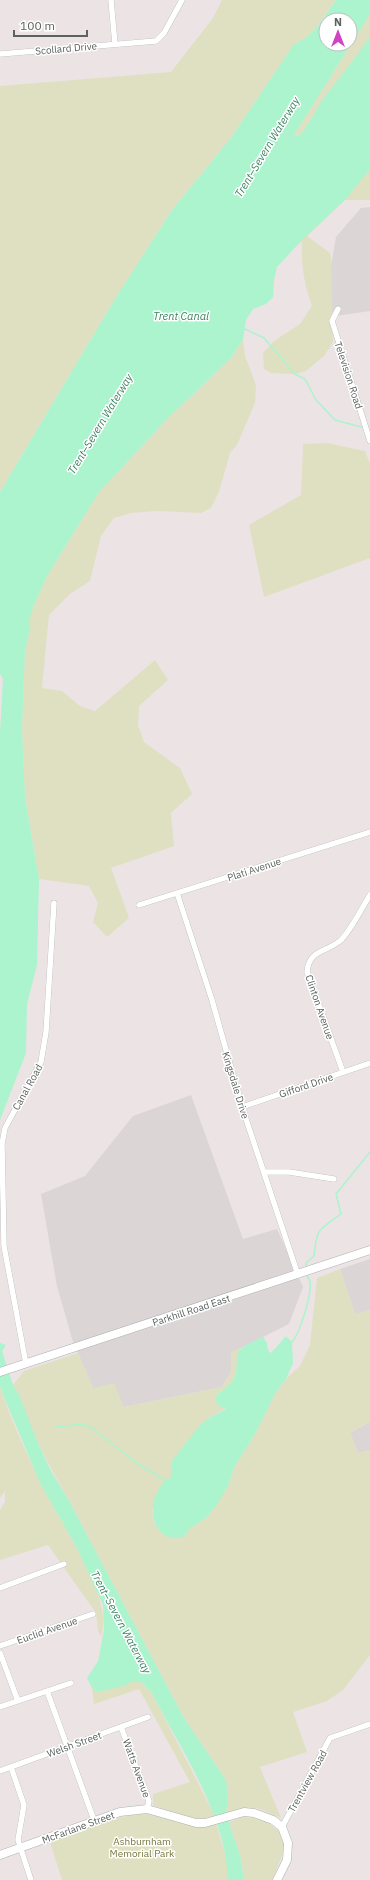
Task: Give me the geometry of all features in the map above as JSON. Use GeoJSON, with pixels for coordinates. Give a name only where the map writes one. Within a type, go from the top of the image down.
{"type":"FeatureCollection","features":[{"type":"Feature","properties":{"kind":"main road","name":"Parkhill Road East"},"geometry":{"type":"LineString","coordinates":[[0,1372],[370,1250]]}},
{"type":"Feature","properties":{"kind":"main road","name":"McFarlane Street"},"geometry":{"type":"LineString","coordinates":[[0,1855],[94,1820],[120,1812],[146,1809],[196,1823],[244,1812],[254,1813],[274,1820],[282,1827]]}},
{"type":"Feature","properties":{"kind":"main road"},"geometry":{"type":"LineString","coordinates":[[277,1880],[286,1860],[288,1843],[282,1827]]}},
{"type":"Feature","properties":{"kind":"street"},"geometry":{"type":"LineString","coordinates":[[111,0],[114,44]]}},
{"type":"Feature","properties":{"kind":"street","name":"Scollard Drive"},"geometry":{"type":"LineString","coordinates":[[0,54],[156,41],[164,33],[182,0]]}},
{"type":"Feature","properties":{"kind":"street","name":"Television Road"},"geometry":{"type":"LineString","coordinates":[[338,309],[332,321],[370,441]]}},
{"type":"Feature","properties":{"kind":"street","name":"Plati Avenue"},"geometry":{"type":"LineString","coordinates":[[139,906],[370,832]]}},
{"type":"Feature","properties":{"kind":"street","name":"Kingsdale Drive"},"geometry":{"type":"LineString","coordinates":[[177,893],[212,1000],[242,1107],[298,1275]]}},
{"type":"Feature","properties":{"kind":"street","name":"Clinton Avenue"},"geometry":{"type":"LineString","coordinates":[[343,1072],[307,972],[308,961],[315,954],[333,946],[342,938],[370,895]]}},
{"type":"Feature","properties":{"kind":"street","name":"Canal Road"},"geometry":{"type":"LineString","coordinates":[[26,1364],[4,1246],[2,1144],[5,1128],[41,1062],[46,1032],[54,903]]}},
{"type":"Feature","properties":{"kind":"street","name":"Gifford Drive"},"geometry":{"type":"LineString","coordinates":[[242,1107],[370,1063]]}},
{"type":"Feature","properties":{"kind":"street"},"geometry":{"type":"LineString","coordinates":[[264,1172],[289,1172],[334,1179]]}},
{"type":"Feature","properties":{"kind":"street"},"geometry":{"type":"LineString","coordinates":[[0,1588],[64,1564]]}},
{"type":"Feature","properties":{"kind":"street","name":"Euclid Avenue"},"geometry":{"type":"LineString","coordinates":[[0,1646],[93,1614]]}},
{"type":"Feature","properties":{"kind":"street"},"geometry":{"type":"LineString","coordinates":[[0,1653],[18,1701]]}},
{"type":"Feature","properties":{"kind":"street"},"geometry":{"type":"LineString","coordinates":[[0,1707],[71,1682]]}},
{"type":"Feature","properties":{"kind":"street"},"geometry":{"type":"LineString","coordinates":[[47,1691],[94,1820]]}},
{"type":"Feature","properties":{"kind":"street","name":"Welsh Street"},"geometry":{"type":"LineString","coordinates":[[0,1771],[148,1717]]}},
{"type":"Feature","properties":{"kind":"street","name":"Trentview Road"},"geometry":{"type":"LineString","coordinates":[[282,1827],[332,1736],[370,1724]]}},
{"type":"Feature","properties":{"kind":"street","name":"Watts Avenue"},"geometry":{"type":"LineString","coordinates":[[121,1727],[149,1801],[146,1809]]}},
{"type":"Feature","properties":{"kind":"street"},"geometry":{"type":"LineString","coordinates":[[11,1767],[24,1804],[18,1840],[31,1880]]}},
{"type":"Feature","properties":{"kind":"shaded area"},"geometry":{"type":"Polygon","coordinates":[[[370,207],[370,311],[322,318],[336,237],[361,208],[370,207]]]}},
{"type":"Feature","properties":{"kind":"shaded area"},"geometry":{"type":"Polygon","coordinates":[[[191,1095],[243,1239],[277,1229],[303,1287],[289,1324],[231,1353],[231,1372],[222,1387],[124,1407],[93,1388],[73,1342],[57,1286],[41,1194],[85,1176],[133,1116],[191,1095]]]}},
{"type":"Feature","properties":{"kind":"shaded area"},"geometry":{"type":"Polygon","coordinates":[[[370,1259],[370,1310],[355,1314],[340,1269],[370,1259]]]}},
{"type":"Feature","properties":{"kind":"shaded area"},"geometry":{"type":"Polygon","coordinates":[[[370,1422],[370,1450],[358,1453],[350,1433],[370,1422]]]}},
{"type":"Feature","properties":{"kind":"green space"},"geometry":{"type":"Polygon","coordinates":[[[222,0],[336,0],[327,12],[318,12],[318,24],[307,37],[294,45],[230,139],[172,210],[113,302],[0,492],[0,86],[171,72],[213,18],[222,0]]]}},
{"type":"Feature","properties":{"kind":"green space"},"geometry":{"type":"Polygon","coordinates":[[[370,14],[370,200],[345,200],[307,236],[330,253],[331,257],[333,342],[324,356],[306,371],[295,374],[271,373],[264,369],[263,353],[274,341],[300,324],[312,306],[304,274],[302,241],[294,248],[298,135],[294,135],[346,52],[358,52],[358,33],[370,14]]]}},
{"type":"Feature","properties":{"kind":"green space"},"geometry":{"type":"Polygon","coordinates":[[[243,339],[245,356],[256,385],[255,403],[237,445],[230,453],[219,492],[211,508],[201,513],[157,511],[131,513],[114,518],[101,536],[90,581],[70,594],[49,615],[42,688],[62,691],[80,706],[95,711],[155,660],[168,680],[139,706],[138,725],[144,742],[180,768],[192,794],[171,813],[174,846],[111,868],[129,918],[107,937],[93,922],[98,903],[89,886],[39,879],[25,797],[22,729],[25,650],[30,630],[30,618],[47,576],[99,492],[167,419],[231,358],[243,339]]]}},
{"type":"Feature","properties":{"kind":"green space"},"geometry":{"type":"Polygon","coordinates":[[[327,443],[365,451],[370,464],[370,558],[264,597],[249,525],[301,495],[303,444],[327,443]]]}},
{"type":"Feature","properties":{"kind":"green space"},"geometry":{"type":"Polygon","coordinates":[[[340,1269],[355,1314],[370,1310],[370,1422],[350,1433],[358,1453],[370,1450],[370,1655],[343,1690],[327,1701],[293,1712],[307,1752],[260,1767],[281,1818],[257,1808],[226,1813],[228,1796],[226,1780],[184,1718],[45,1456],[13,1385],[24,1371],[78,1353],[93,1388],[114,1383],[124,1407],[222,1387],[231,1372],[231,1353],[246,1345],[237,1353],[237,1368],[234,1378],[228,1386],[216,1395],[226,1408],[209,1418],[152,1510],[154,1522],[164,1534],[183,1538],[189,1529],[207,1517],[229,1484],[234,1467],[255,1434],[276,1392],[286,1379],[300,1366],[310,1345],[317,1278],[340,1269]]]}},
{"type":"Feature","properties":{"kind":"green space"},"geometry":{"type":"Polygon","coordinates":[[[0,1386],[13,1422],[34,1469],[93,1580],[100,1601],[103,1620],[101,1636],[98,1631],[96,1613],[48,1545],[0,1560],[0,1510],[5,1502],[5,1491],[0,1498],[0,1386]]]}},
{"type":"Feature","properties":{"kind":"green space"},"geometry":{"type":"Polygon","coordinates":[[[130,1682],[141,1682],[152,1693],[215,1816],[200,1818],[184,1816],[153,1805],[153,1794],[190,1782],[139,1689],[94,1704],[92,1688],[98,1692],[130,1682]]]}},
{"type":"Feature","properties":{"kind":"green space","name":"Ashburnham Memorial Park"},"geometry":{"type":"Polygon","coordinates":[[[139,1812],[198,1826],[216,1823],[228,1864],[228,1880],[62,1880],[49,1839],[139,1812]]]}},
{"type":"Feature","properties":{"kind":"green space"},"geometry":{"type":"Polygon","coordinates":[[[243,1817],[262,1819],[279,1831],[285,1848],[272,1880],[244,1880],[241,1859],[229,1822],[243,1817]]]}},
{"type":"Feature","properties":{"kind":"water","name":"Trent Canal"},"geometry":{"type":"Polygon","coordinates":[[[336,0],[370,0],[370,14],[358,33],[358,12],[328,12],[336,0]]]}},
{"type":"Feature","properties":{"kind":"water","name":"Trent Canal"},"geometry":{"type":"Polygon","coordinates":[[[318,25],[318,52],[346,52],[294,135],[299,136],[303,132],[323,99],[370,36],[370,169],[345,200],[302,240],[277,267],[274,280],[273,297],[266,304],[253,309],[246,320],[243,339],[231,358],[167,419],[99,492],[47,576],[30,618],[30,630],[25,650],[22,729],[25,797],[39,879],[37,965],[27,1004],[26,1053],[0,1120],[0,732],[3,679],[0,674],[0,492],[113,302],[172,210],[230,139],[294,44],[301,41],[318,25]]]}},
{"type":"Feature","properties":{"kind":"water"},"geometry":{"type":"Polygon","coordinates":[[[286,1336],[292,1342],[293,1363],[286,1379],[276,1392],[255,1434],[234,1467],[229,1484],[218,1503],[207,1517],[189,1529],[183,1538],[165,1535],[157,1527],[153,1517],[155,1497],[165,1480],[171,1478],[172,1461],[199,1426],[209,1418],[226,1409],[217,1405],[216,1395],[228,1386],[234,1378],[237,1368],[237,1353],[246,1345],[263,1337],[267,1343],[268,1350],[271,1353],[286,1336]]]}},
{"type":"Feature","properties":{"kind":"water","name":"Trent–Severn Waterway"},"geometry":{"type":"Polygon","coordinates":[[[0,1343],[6,1345],[2,1351],[13,1385],[19,1395],[51,1471],[68,1499],[184,1718],[226,1780],[228,1796],[226,1813],[241,1859],[244,1880],[228,1880],[225,1855],[211,1807],[200,1783],[152,1693],[141,1682],[130,1682],[126,1685],[98,1692],[92,1688],[87,1678],[98,1661],[104,1630],[103,1605],[77,1548],[40,1483],[4,1397],[0,1386],[0,1343]]]}},
{"type":"Feature","properties":{"kind":"waterway"},"geometry":{"type":"LineString","coordinates":[[245,329],[264,338],[295,374],[305,379],[316,400],[335,420],[365,428]]}},
{"type":"Feature","properties":{"kind":"waterway"},"geometry":{"type":"LineString","coordinates":[[306,1268],[306,1263],[314,1256],[316,1240],[320,1230],[341,1214],[336,1194],[370,1152]]}},
{"type":"Feature","properties":{"kind":"waterway"},"geometry":{"type":"LineString","coordinates":[[292,1342],[302,1322],[309,1295],[310,1282],[306,1274]]}},
{"type":"Feature","properties":{"kind":"waterway"},"geometry":{"type":"LineString","coordinates":[[55,1427],[83,1424],[92,1428],[138,1464],[165,1480]]}}]}
